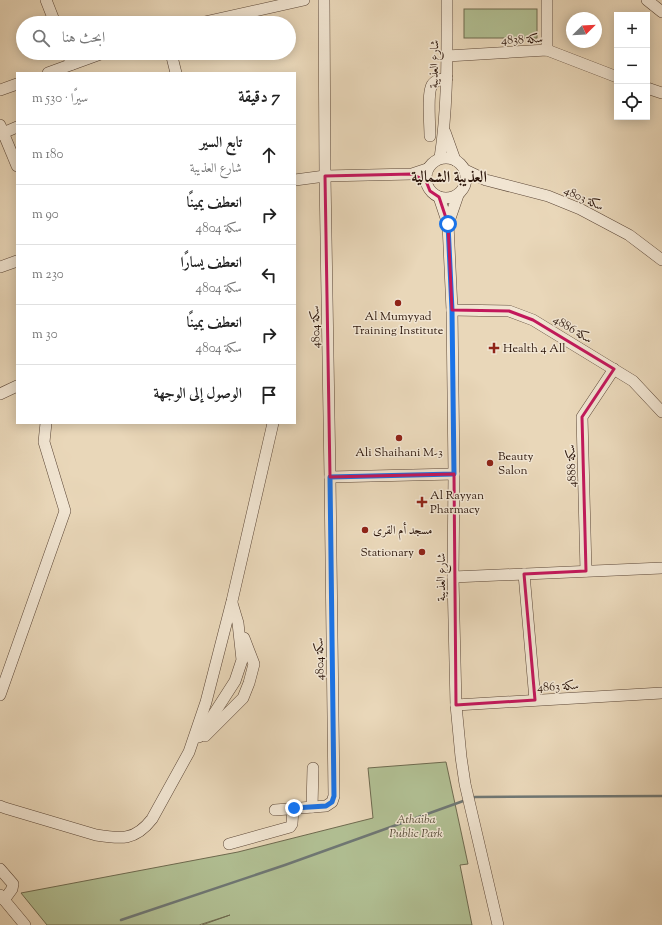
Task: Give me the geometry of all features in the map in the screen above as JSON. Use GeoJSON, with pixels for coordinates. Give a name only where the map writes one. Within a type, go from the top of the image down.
{"type":"FeatureCollection","features":[{"type":"Feature","properties":{"kind":"street"},"geometry":{"type":"LineString","coordinates":[[46,0],[52,16]]}},
{"type":"Feature","properties":{"kind":"street"},"geometry":{"type":"LineString","coordinates":[[232,16],[304,0]]}},
{"type":"Feature","properties":{"kind":"street","name":"سكة 4804"},"geometry":{"type":"LineString","coordinates":[[275,810],[326,806],[332,802],[334,796],[325,176],[324,0]]}},
{"type":"Feature","properties":{"kind":"street","name":"شارع العذيبة"},"geometry":{"type":"LineString","coordinates":[[440,158],[446,104],[447,0]]}},
{"type":"Feature","properties":{"kind":"street"},"geometry":{"type":"LineString","coordinates":[[547,0],[547,50]]}},
{"type":"Feature","properties":{"kind":"street"},"geometry":{"type":"LineString","coordinates":[[647,0],[662,12]]}},
{"type":"Feature","properties":{"kind":"street","name":"سكة 4838"},"geometry":{"type":"LineString","coordinates":[[447,56],[547,50],[614,76]]}},
{"type":"Feature","properties":{"kind":"street"},"geometry":{"type":"LineString","coordinates":[[70,60],[72,64]]}},
{"type":"Feature","properties":{"kind":"street"},"geometry":{"type":"LineString","coordinates":[[51,72],[83,60]]}},
{"type":"Feature","properties":{"kind":"street"},"geometry":{"type":"LineString","coordinates":[[173,60],[176,72]]}},
{"type":"Feature","properties":{"kind":"street"},"geometry":{"type":"LineString","coordinates":[[430,136],[429,96],[431,86],[433,83],[446,78]]}},
{"type":"Feature","properties":{"kind":"street"},"geometry":{"type":"LineString","coordinates":[[0,90],[16,84]]}},
{"type":"Feature","properties":{"kind":"street"},"geometry":{"type":"LineString","coordinates":[[650,89],[662,94]]}},
{"type":"Feature","properties":{"kind":"street"},"geometry":{"type":"LineString","coordinates":[[430,110],[446,104]]}},
{"type":"Feature","properties":{"kind":"street"},"geometry":{"type":"LineString","coordinates":[[16,127],[2,129],[16,164]]}},
{"type":"Feature","properties":{"kind":"street","name":"شارع العذيبة"},"geometry":{"type":"LineString","coordinates":[[444,129],[455,160]]}},
{"type":"Feature","properties":{"kind":"street"},"geometry":{"type":"LineString","coordinates":[[440,158],[455,160],[465,170],[466,180],[462,190],[458,195],[449,198],[434,195],[427,186],[427,170],[431,164],[440,158]]}},
{"type":"Feature","properties":{"kind":"street"},"geometry":{"type":"LineString","coordinates":[[296,180],[325,176],[412,174],[427,170]]}},
{"type":"Feature","properties":{"kind":"street","name":"سكة 4803"},"geometry":{"type":"LineString","coordinates":[[465,170],[486,180],[548,196],[580,209],[629,235],[662,260]]}},
{"type":"Feature","properties":{"kind":"street"},"geometry":{"type":"LineString","coordinates":[[412,174],[426,181]]}},
{"type":"Feature","properties":{"kind":"street","name":"سكة 4803"},"geometry":{"type":"LineString","coordinates":[[465,185],[486,180]]}},
{"type":"Feature","properties":{"kind":"street","name":"شارع العذيبة"},"geometry":{"type":"LineString","coordinates":[[448,224],[458,195]]}},
{"type":"Feature","properties":{"kind":"street","name":"شارع العذيبة"},"geometry":{"type":"LineString","coordinates":[[439,197],[448,224],[452,310],[454,474],[453,577],[456,705],[465,784],[498,925]]}},
{"type":"Feature","properties":{"kind":"street"},"geometry":{"type":"LineString","coordinates":[[0,267],[16,261]]}},
{"type":"Feature","properties":{"kind":"street","name":"سكة 4886"},"geometry":{"type":"LineString","coordinates":[[452,310],[509,311],[533,320],[633,381],[662,412]]}},
{"type":"Feature","properties":{"kind":"street","name":"سكة 4888"},"geometry":{"type":"LineString","coordinates":[[586,571],[582,417],[614,369]]}},
{"type":"Feature","properties":{"kind":"street"},"geometry":{"type":"LineString","coordinates":[[0,394],[16,386]]}},
{"type":"Feature","properties":{"kind":"street"},"geometry":{"type":"LineString","coordinates":[[0,695],[65,511],[44,442],[46,424]]}},
{"type":"Feature","properties":{"kind":"street"},"geometry":{"type":"LineString","coordinates":[[189,752],[206,702],[232,601],[272,424]]}},
{"type":"Feature","properties":{"kind":"street"},"geometry":{"type":"LineString","coordinates":[[330,477],[454,474]]}},
{"type":"Feature","properties":{"kind":"street"},"geometry":{"type":"LineString","coordinates":[[453,577],[662,568]]}},
{"type":"Feature","properties":{"kind":"street"},"geometry":{"type":"LineString","coordinates":[[524,574],[535,700]]}},
{"type":"Feature","properties":{"kind":"street"},"geometry":{"type":"LineString","coordinates":[[0,806],[96,835],[110,837],[127,837],[138,833],[146,826],[152,819],[189,752],[240,686],[249,662],[232,601]]}},
{"type":"Feature","properties":{"kind":"street","name":"سكة 4863"},"geometry":{"type":"LineString","coordinates":[[456,705],[662,693]]}},
{"type":"Feature","properties":{"kind":"street"},"geometry":{"type":"LineString","coordinates":[[312,807],[313,768]]}},
{"type":"Feature","properties":{"kind":"street"},"geometry":{"type":"LineString","coordinates":[[229,844],[290,827],[292,824],[294,808]]}},
{"type":"Feature","properties":{"kind":"street"},"geometry":{"type":"LineString","coordinates":[[0,869],[13,884],[12,889],[2,897],[25,925]]}},
{"type":"Feature","properties":{"kind":"highlighted area"},"geometry":{"type":"Polygon","coordinates":[[[412,174],[426,181],[430,191],[439,197],[448,224],[452,310],[509,311],[533,320],[614,369],[582,417],[586,571],[524,574],[535,700],[456,705],[454,474],[330,477],[325,176],[412,174]]]}},
{"type":"Feature","properties":{"kind":"green space"},"geometry":{"type":"Polygon","coordinates":[[[464,9],[537,9],[537,38],[464,38],[464,9]]]}},
{"type":"Feature","properties":{"kind":"green space","name":"Athaiba Public Park"},"geometry":{"type":"Polygon","coordinates":[[[446,762],[468,864],[460,865],[472,925],[202,925],[230,915],[199,925],[47,925],[21,893],[238,852],[373,818],[368,768],[446,762]]]}},
{"type":"Feature","properties":{"kind":"waterway"},"geometry":{"type":"LineString","coordinates":[[471,798],[662,796]]}},
{"type":"Feature","properties":{"kind":"waterway"},"geometry":{"type":"LineString","coordinates":[[121,920],[285,865],[466,800]]}},
{"type":"Feature","properties":{"kind":"place","name":"Al Mumyyad Training Institute"},"geometry":{"type":"Point","coordinates":[398,303]}},
{"type":"Feature","properties":{"kind":"place","name":"Health 4 All"},"geometry":{"type":"Point","coordinates":[494,348]}},
{"type":"Feature","properties":{"kind":"place","name":"Ali Shaihani M-3"},"geometry":{"type":"Point","coordinates":[399,438]}},
{"type":"Feature","properties":{"kind":"place","name":"Beauty Salon"},"geometry":{"type":"Point","coordinates":[490,463]}},
{"type":"Feature","properties":{"kind":"place","name":"Al Rayyan Pharmacy"},"geometry":{"type":"Point","coordinates":[422,502]}},
{"type":"Feature","properties":{"kind":"place","name":"مسجد أم القرى"},"geometry":{"type":"Point","coordinates":[365,530]}},
{"type":"Feature","properties":{"kind":"place","name":"Stationary"},"geometry":{"type":"Point","coordinates":[422,552]}},
{"type":"Feature","properties":{"kind":"district","name":"العذيبة الشمالية"},"geometry":{"type":"Point","coordinates":[449,176]}},
{"type":"Feature","properties":{"kind":"route"},"geometry":{"type":"LineString","coordinates":[[294,808],[326,806],[332,802],[334,796],[330,477],[454,474],[452,310],[448,224]]}}]}
